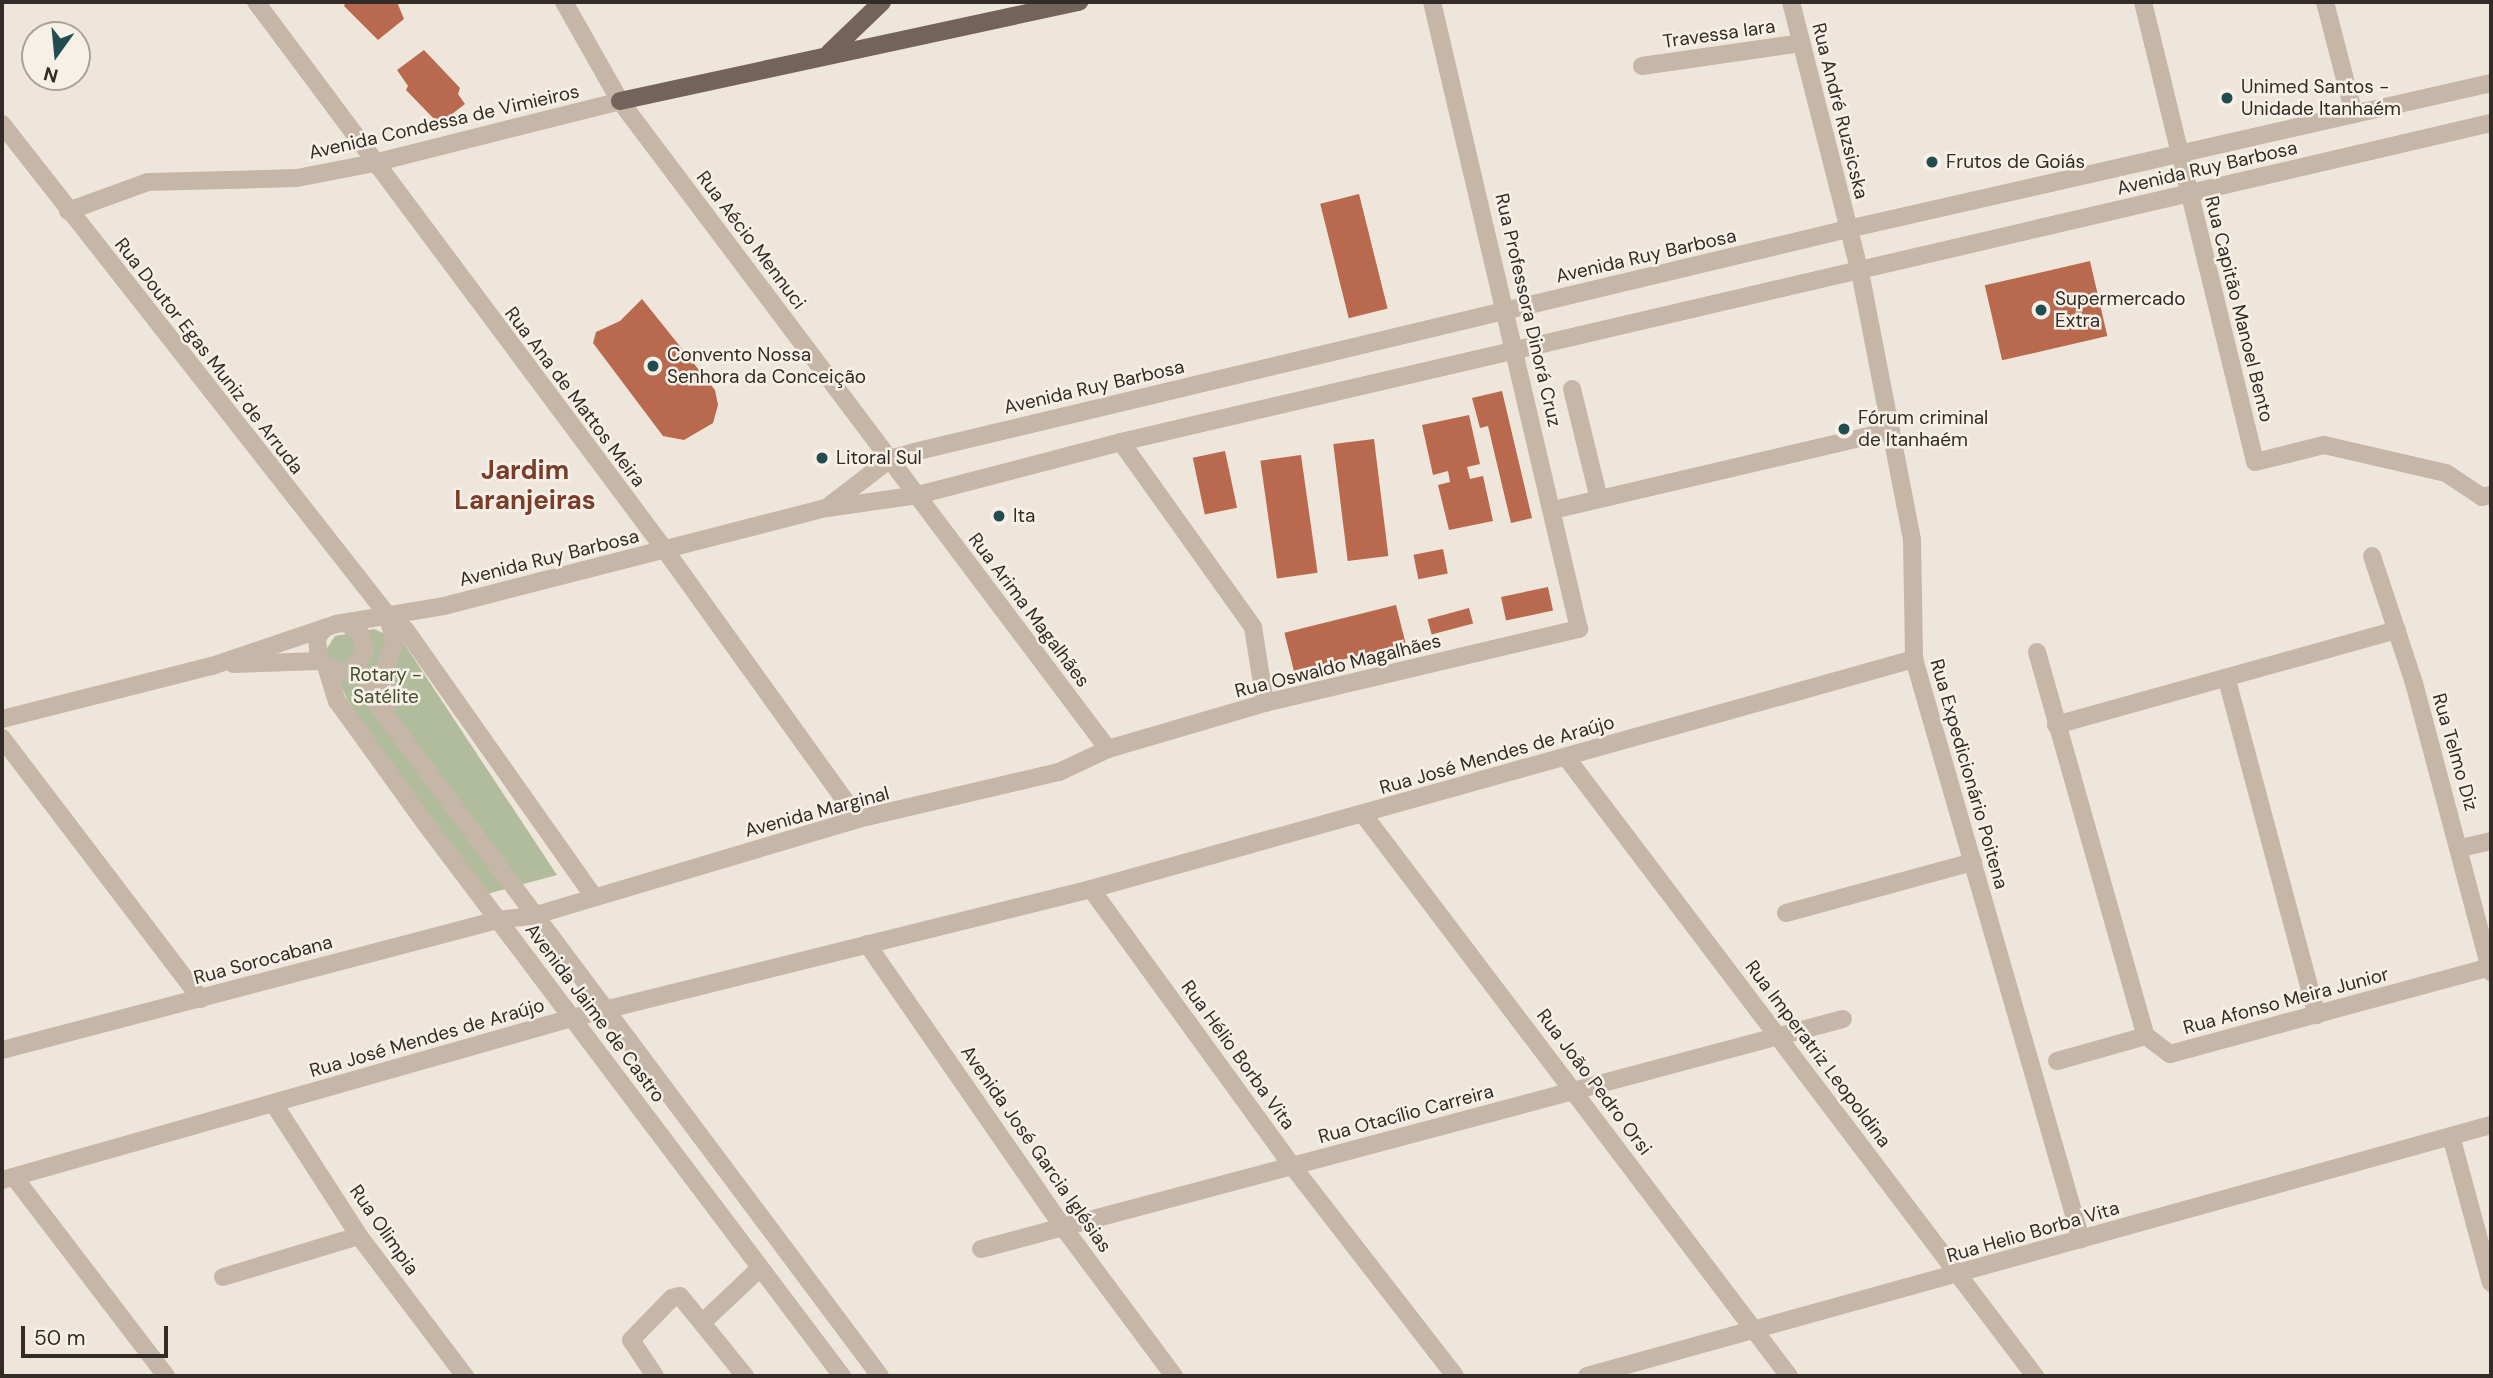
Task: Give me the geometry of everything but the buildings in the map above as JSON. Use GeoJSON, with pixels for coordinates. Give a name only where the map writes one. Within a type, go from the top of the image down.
{"type":"FeatureCollection","features":[{"type":"Feature","properties":{"kind":"main road"},"geometry":{"type":"LineString","coordinates":[[828,53],[882,2]]}},
{"type":"Feature","properties":{"kind":"main road","name":"Avenida Condessa de Vimieiros"},"geometry":{"type":"LineString","coordinates":[[620,101],[828,53],[1077,2]]}},
{"type":"Feature","properties":{"kind":"street","name":"Rua Ana de Mattos Meira"},"geometry":{"type":"LineString","coordinates":[[256,2],[665,550],[858,819]]}},
{"type":"Feature","properties":{"kind":"street","name":"Rua Aécio Mennuci"},"geometry":{"type":"LineString","coordinates":[[564,2],[620,101],[918,495]]}},
{"type":"Feature","properties":{"kind":"street","name":"Rua Professora Dinorá Cruz"},"geometry":{"type":"LineString","coordinates":[[1432,2],[1507,310],[1579,629]]}},
{"type":"Feature","properties":{"kind":"street","name":"Rua André Ruzsicska"},"geometry":{"type":"LineString","coordinates":[[1791,2],[1848,229]]}},
{"type":"Feature","properties":{"kind":"street","name":"Rua Capitão Manoel Bento"},"geometry":{"type":"LineString","coordinates":[[2143,2],[2255,462],[2324,445],[2446,473],[2487,496]]}},
{"type":"Feature","properties":{"kind":"street"},"geometry":{"type":"LineString","coordinates":[[2325,2],[2354,114]]}},
{"type":"Feature","properties":{"kind":"street","name":"Travessa Iara"},"geometry":{"type":"LineString","coordinates":[[1642,66],[1801,43]]}},
{"type":"Feature","properties":{"kind":"street","name":"Avenida Ruy Barbosa"},"geometry":{"type":"LineString","coordinates":[[827,508],[890,459],[1848,229],[2491,83]]}},
{"type":"Feature","properties":{"kind":"street","name":"Avenida Condessa de Vimieiros"},"geometry":{"type":"LineString","coordinates":[[68,211],[148,182],[297,178],[374,163],[620,101]]}},
{"type":"Feature","properties":{"kind":"street","name":"Rua Doutor Egas Muniz de Arruda"},"geometry":{"type":"LineString","coordinates":[[2,124],[400,635]]}},
{"type":"Feature","properties":{"kind":"street","name":"Avenida Ruy Barbosa"},"geometry":{"type":"LineString","coordinates":[[2,719],[212,666],[325,628],[386,614],[444,606],[827,508],[918,495],[1121,442],[1517,353],[2189,192],[2491,124]]}},
{"type":"Feature","properties":{"kind":"street","name":"Rua Expedicionário Poitena"},"geometry":{"type":"LineString","coordinates":[[1848,229],[1860,272],[1912,540],[1914,659],[2081,1239]]}},
{"type":"Feature","properties":{"kind":"street"},"geometry":{"type":"LineString","coordinates":[[1572,389],[1599,499]]}},
{"type":"Feature","properties":{"kind":"street"},"geometry":{"type":"LineString","coordinates":[[1553,510],[1891,431]]}},
{"type":"Feature","properties":{"kind":"street"},"geometry":{"type":"LineString","coordinates":[[1121,442],[1253,627],[1265,703]]}},
{"type":"Feature","properties":{"kind":"street","name":"Rua Arima Magalhães"},"geometry":{"type":"LineString","coordinates":[[918,495],[1108,749]]}},
{"type":"Feature","properties":{"kind":"street","name":"Rua Telmo Diz"},"geometry":{"type":"LineString","coordinates":[[2372,556],[2397,630],[2461,848],[2491,970]]}},
{"type":"Feature","properties":{"kind":"street","name":"Avenida Ruy Barbosa"},"geometry":{"type":"LineString","coordinates":[[212,666],[323,665],[341,672],[444,606]]}},
{"type":"Feature","properties":{"kind":"street"},"geometry":{"type":"LineString","coordinates":[[347,624],[364,641],[359,662]]}},
{"type":"Feature","properties":{"kind":"street"},"geometry":{"type":"LineString","coordinates":[[323,665],[317,637],[325,628]]}},
{"type":"Feature","properties":{"kind":"street","name":"Rua Oswaldo Magalhães"},"geometry":{"type":"LineString","coordinates":[[1108,749],[1265,703],[1579,629]]}},
{"type":"Feature","properties":{"kind":"street"},"geometry":{"type":"LineString","coordinates":[[2056,725],[2227,680],[2397,630]]}},
{"type":"Feature","properties":{"kind":"street"},"geometry":{"type":"LineString","coordinates":[[387,716],[384,670],[400,635],[594,897]]}},
{"type":"Feature","properties":{"kind":"street"},"geometry":{"type":"LineString","coordinates":[[2038,652],[2056,725],[2146,1036],[2057,1060]]}},
{"type":"Feature","properties":{"kind":"street","name":"Rua José Mendes de Araújo"},"geometry":{"type":"LineString","coordinates":[[8,1179],[572,1018],[608,1012],[1091,889],[1914,659]]}},
{"type":"Feature","properties":{"kind":"street","name":"Avenida Jaime de Castro"},"geometry":{"type":"LineString","coordinates":[[359,662],[387,716],[880,1376]]}},
{"type":"Feature","properties":{"kind":"street","name":"Avenida Jaime de Castro"},"geometry":{"type":"LineString","coordinates":[[323,665],[337,701],[498,920],[842,1376]]}},
{"type":"Feature","properties":{"kind":"street"},"geometry":{"type":"LineString","coordinates":[[2227,680],[2317,1015]]}},
{"type":"Feature","properties":{"kind":"street"},"geometry":{"type":"LineString","coordinates":[[2,738],[201,999]]}},
{"type":"Feature","properties":{"kind":"street","name":"Avenida Marginal"},"geometry":{"type":"LineString","coordinates":[[536,915],[858,819],[1059,772],[1108,749]]}},
{"type":"Feature","properties":{"kind":"street","name":"Rua Imperatriz Leopoldina"},"geometry":{"type":"LineString","coordinates":[[1566,757],[2035,1376]]}},
{"type":"Feature","properties":{"kind":"street","name":"Rua João Pedro Orsi"},"geometry":{"type":"LineString","coordinates":[[1363,814],[1575,1090],[1789,1376]]}},
{"type":"Feature","properties":{"kind":"street"},"geometry":{"type":"LineString","coordinates":[[2461,848],[2491,841]]}},
{"type":"Feature","properties":{"kind":"street"},"geometry":{"type":"LineString","coordinates":[[1786,913],[1973,862]]}},
{"type":"Feature","properties":{"kind":"street","name":"Rua Hélio Borba Vita"},"geometry":{"type":"LineString","coordinates":[[1091,889],[1293,1167],[1455,1376]]}},
{"type":"Feature","properties":{"kind":"street","name":"Rua Sorocabana"},"geometry":{"type":"LineString","coordinates":[[2,1050],[498,920],[536,915]]}},
{"type":"Feature","properties":{"kind":"street","name":"Avenida José Garcia Iglésias"},"geometry":{"type":"LineString","coordinates":[[867,944],[1063,1227],[1174,1376]]}},
{"type":"Feature","properties":{"kind":"street","name":"Rua Afonso Meira Junior"},"geometry":{"type":"LineString","coordinates":[[2146,1036],[2171,1054],[2491,970]]}},
{"type":"Feature","properties":{"kind":"street","name":"Rua Otacílio Carreira"},"geometry":{"type":"LineString","coordinates":[[981,1249],[1843,1019]]}},
{"type":"Feature","properties":{"kind":"street"},"geometry":{"type":"LineString","coordinates":[[611,1070],[638,1051]]}},
{"type":"Feature","properties":{"kind":"street","name":"Rua Olimpia"},"geometry":{"type":"LineString","coordinates":[[274,1104],[359,1236],[465,1376]]}},
{"type":"Feature","properties":{"kind":"street","name":"Rua Helio Borba Vita"},"geometry":{"type":"LineString","coordinates":[[1587,1376],[1958,1276],[2491,1125]]}},
{"type":"Feature","properties":{"kind":"street"},"geometry":{"type":"LineString","coordinates":[[2451,1136],[2491,1283]]}},
{"type":"Feature","properties":{"kind":"street"},"geometry":{"type":"LineString","coordinates":[[8,1179],[166,1376]]}},
{"type":"Feature","properties":{"kind":"street"},"geometry":{"type":"LineString","coordinates":[[223,1278],[359,1236]]}},
{"type":"Feature","properties":{"kind":"street"},"geometry":{"type":"LineString","coordinates":[[704,1321],[760,1268]]}},
{"type":"Feature","properties":{"kind":"street"},"geometry":{"type":"LineString","coordinates":[[654,1376],[633,1348],[631,1340],[672,1298],[680,1296],[704,1321],[745,1376]]}},
{"type":"Feature","properties":{"kind":"green space","name":"Rotary - Satélite"},"geometry":{"type":"Polygon","coordinates":[[[374,629],[403,642],[557,875],[487,894],[400,779],[347,699],[325,651],[335,636],[374,629]]]}},
{"type":"Feature","properties":{"kind":"place","name":"Unimed Santos - Unidade Itanhaém"},"geometry":{"type":"Point","coordinates":[2227,98]}},
{"type":"Feature","properties":{"kind":"place","name":"Frutos de Goiás"},"geometry":{"type":"Point","coordinates":[1932,162]}},
{"type":"Feature","properties":{"kind":"place","name":"Supermercado Extra"},"geometry":{"type":"Point","coordinates":[2041,310]}},
{"type":"Feature","properties":{"kind":"place","name":"Convento Nossa Senhora da Conceição"},"geometry":{"type":"Point","coordinates":[653,366]}},
{"type":"Feature","properties":{"kind":"place","name":"Fórum criminal de Itanhaém"},"geometry":{"type":"Point","coordinates":[1844,429]}},
{"type":"Feature","properties":{"kind":"place","name":"Litoral Sul"},"geometry":{"type":"Point","coordinates":[822,458]}},
{"type":"Feature","properties":{"kind":"place","name":"Ita"},"geometry":{"type":"Point","coordinates":[999,516]}},
{"type":"Feature","properties":{"kind":"district","name":"Jardim Laranjeiras"},"geometry":{"type":"Point","coordinates":[525,486]}}]}
